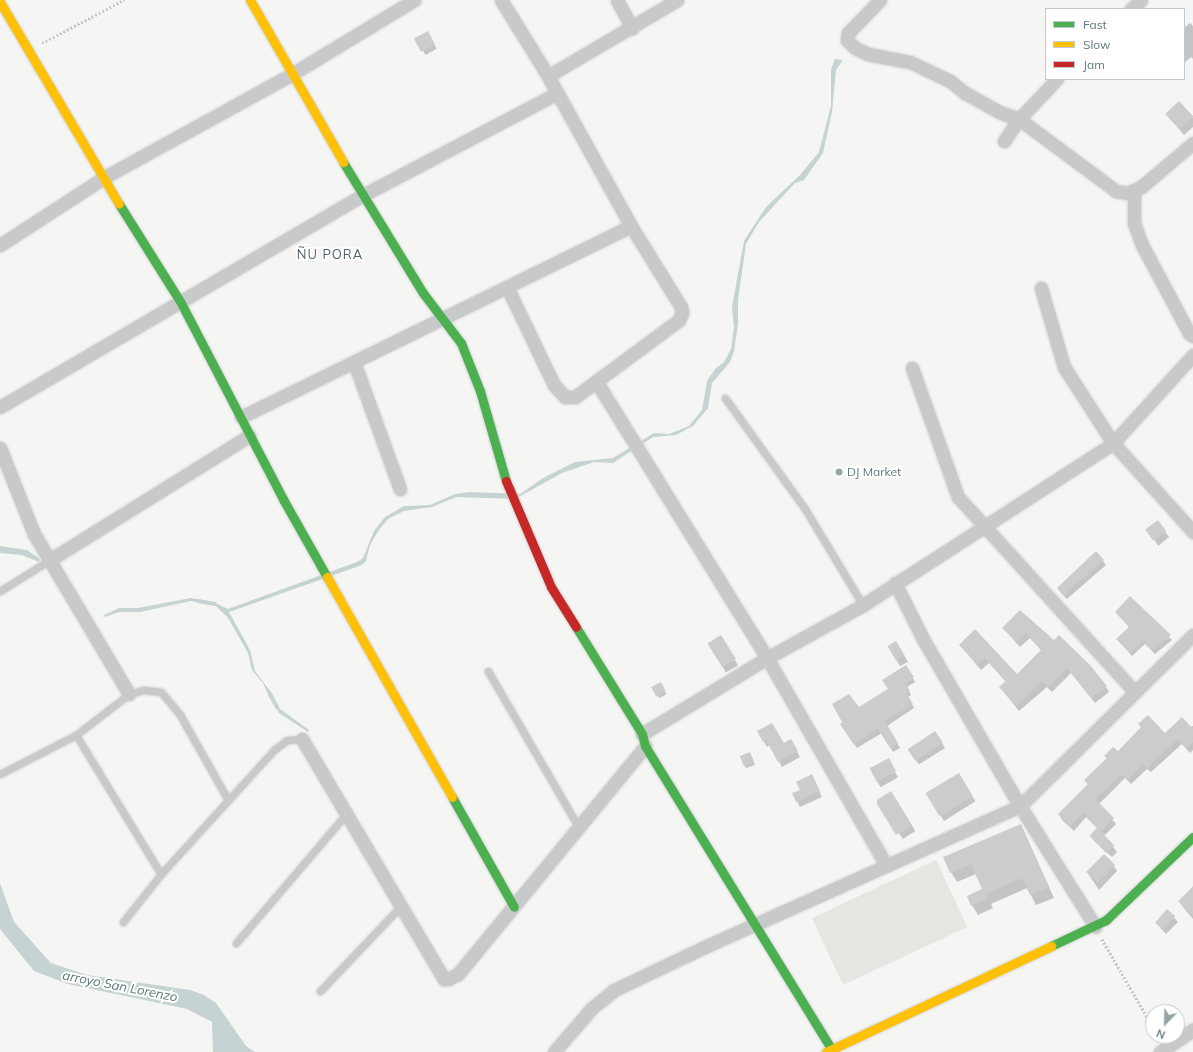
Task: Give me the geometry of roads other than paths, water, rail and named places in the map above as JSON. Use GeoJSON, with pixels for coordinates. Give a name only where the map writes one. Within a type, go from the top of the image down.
{"type":"FeatureCollection","features":[{"type":"Feature","properties":{"kind":"street"},"geometry":{"type":"LineString","coordinates":[[250,0],[363,196],[423,293],[444,318],[461,343],[480,391],[504,478],[551,587],[830,1051],[1095,926],[1115,913],[1193,837]]}},
{"type":"Feature","properties":{"kind":"street"},"geometry":{"type":"LineString","coordinates":[[0,245],[103,178],[292,74],[414,0]]}},
{"type":"Feature","properties":{"kind":"street"},"geometry":{"type":"LineString","coordinates":[[501,0],[548,76],[631,226],[680,307],[682,313],[679,320],[575,397],[565,397],[559,392],[507,287]]}},
{"type":"Feature","properties":{"kind":"street"},"geometry":{"type":"LineString","coordinates":[[617,0],[632,28]]}},
{"type":"Feature","properties":{"kind":"street"},"geometry":{"type":"LineString","coordinates":[[548,76],[632,28],[677,0]]}},
{"type":"Feature","properties":{"kind":"street"},"geometry":{"type":"LineString","coordinates":[[880,0],[848,33],[847,40],[855,48],[868,54],[910,62],[950,81],[965,93],[999,112],[1019,119],[1073,161],[1097,175],[1108,186],[1116,191],[1134,191],[1193,143]]}},
{"type":"Feature","properties":{"kind":"street"},"geometry":{"type":"LineString","coordinates":[[1132,8],[1141,0]]}},
{"type":"Feature","properties":{"kind":"street"},"geometry":{"type":"LineString","coordinates":[[0,2],[30,50],[103,178],[181,303],[241,417],[249,436],[514,907]]}},
{"type":"Feature","properties":{"kind":"street"},"geometry":{"type":"LineString","coordinates":[[1004,141],[1019,119],[1056,80]]}},
{"type":"Feature","properties":{"kind":"street"},"geometry":{"type":"LineString","coordinates":[[0,407],[363,196],[557,93]]}},
{"type":"Feature","properties":{"kind":"street"},"geometry":{"type":"LineString","coordinates":[[1134,191],[1134,222],[1142,245],[1185,327],[1193,336]]}},
{"type":"Feature","properties":{"kind":"street"},"geometry":{"type":"LineString","coordinates":[[241,417],[631,226]]}},
{"type":"Feature","properties":{"kind":"street"},"geometry":{"type":"LineString","coordinates":[[1041,288],[1064,367],[1113,443],[1193,532]]}},
{"type":"Feature","properties":{"kind":"street"},"geometry":{"type":"LineString","coordinates":[[302,739],[444,979],[448,979],[458,974],[579,828],[643,740],[766,658],[863,605],[1113,443],[1193,355]]}},
{"type":"Feature","properties":{"kind":"street"},"geometry":{"type":"LineString","coordinates":[[354,362],[400,489]]}},
{"type":"Feature","properties":{"kind":"street"},"geometry":{"type":"LineString","coordinates":[[912,368],[958,497],[982,527],[1135,692]]}},
{"type":"Feature","properties":{"kind":"street"},"geometry":{"type":"LineString","coordinates":[[596,381],[766,658],[886,866]]}},
{"type":"Feature","properties":{"kind":"street"},"geometry":{"type":"LineString","coordinates":[[48,561],[249,436]]}},
{"type":"Feature","properties":{"kind":"street"},"geometry":{"type":"LineString","coordinates":[[0,448],[34,534],[48,561],[129,694]]}},
{"type":"Feature","properties":{"kind":"street"},"geometry":{"type":"LineString","coordinates":[[895,583],[923,639],[1020,806],[1095,926]]}},
{"type":"Feature","properties":{"kind":"street"},"geometry":{"type":"LineString","coordinates":[[554,1052],[592,1008],[614,990],[753,925],[1020,806],[1193,635]]}},
{"type":"Feature","properties":{"kind":"street"},"geometry":{"type":"LineString","coordinates":[[1160,1052],[1193,1030]]}},
{"type":"Feature","properties":{"kind":"lane"},"geometry":{"type":"LineString","coordinates":[[725,398],[805,509],[863,605]]}},
{"type":"Feature","properties":{"kind":"lane"},"geometry":{"type":"LineString","coordinates":[[0,591],[48,561]]}},
{"type":"Feature","properties":{"kind":"lane"},"geometry":{"type":"LineString","coordinates":[[488,671],[579,828]]}},
{"type":"Feature","properties":{"kind":"lane"},"geometry":{"type":"LineString","coordinates":[[0,774],[76,734],[129,694],[144,690],[161,692],[180,715],[228,800]]}},
{"type":"Feature","properties":{"kind":"lane"},"geometry":{"type":"LineString","coordinates":[[76,734],[161,874]]}},
{"type":"Feature","properties":{"kind":"lane"},"geometry":{"type":"LineString","coordinates":[[123,922],[161,874],[274,750],[287,740],[302,739]]}},
{"type":"Feature","properties":{"kind":"lane"},"geometry":{"type":"LineString","coordinates":[[236,944],[347,813]]}},
{"type":"Feature","properties":{"kind":"lane"},"geometry":{"type":"LineString","coordinates":[[320,991],[401,906]]}},
{"type":"Feature","properties":{"kind":"water"},"geometry":{"type":"Polygon","coordinates":[[[835,59],[843,60],[836,70],[832,112],[823,153],[804,180],[795,183],[759,222],[746,244],[738,300],[738,324],[734,351],[730,362],[712,383],[708,408],[693,426],[676,435],[653,437],[613,463],[594,462],[562,473],[515,499],[456,497],[432,507],[404,511],[388,519],[379,530],[370,545],[366,561],[362,565],[229,612],[250,650],[255,671],[273,695],[270,699],[263,683],[252,670],[248,653],[228,618],[211,601],[228,609],[357,562],[363,558],[374,531],[385,517],[404,506],[430,505],[455,494],[469,492],[520,494],[543,478],[575,462],[613,458],[654,433],[669,434],[689,426],[702,410],[707,381],[715,369],[724,362],[731,349],[734,328],[732,307],[744,241],[766,207],[800,175],[819,152],[831,106],[831,69],[835,59]]]}},
{"type":"Feature","properties":{"kind":"water"},"geometry":{"type":"Polygon","coordinates":[[[0,546],[27,550],[40,559],[39,562],[22,555],[0,553],[0,546]]]}},
{"type":"Feature","properties":{"kind":"water"},"geometry":{"type":"Polygon","coordinates":[[[191,598],[202,600],[202,603],[191,601],[140,612],[119,612],[105,617],[104,615],[119,608],[138,608],[191,598]]]}},
{"type":"Feature","properties":{"kind":"water"},"geometry":{"type":"Polygon","coordinates":[[[276,702],[280,709],[309,730],[308,732],[279,713],[274,703],[276,702]]]}},
{"type":"Feature","properties":{"kind":"water","name":"arroyo San Lorenzo"},"geometry":{"type":"Polygon","coordinates":[[[0,883],[14,922],[51,963],[87,975],[190,990],[204,995],[216,1003],[246,1046],[255,1052],[213,1052],[212,1022],[187,1009],[68,984],[34,971],[0,929],[0,883]]]}},
{"type":"Feature","properties":{"kind":"waterway"},"geometry":{"type":"LineString","coordinates":[[198,601],[215,604]]}},
{"type":"Feature","properties":{"kind":"waterway"},"geometry":{"type":"LineString","coordinates":[[270,694],[277,707]]}},
{"type":"Feature","properties":{"kind":"place","name":"DJ Market"},"geometry":{"type":"Point","coordinates":[839,472]}},
{"type":"Feature","properties":{"kind":"district","name":"ÑU PORA"},"geometry":{"type":"Point","coordinates":[330,254]}}]}
